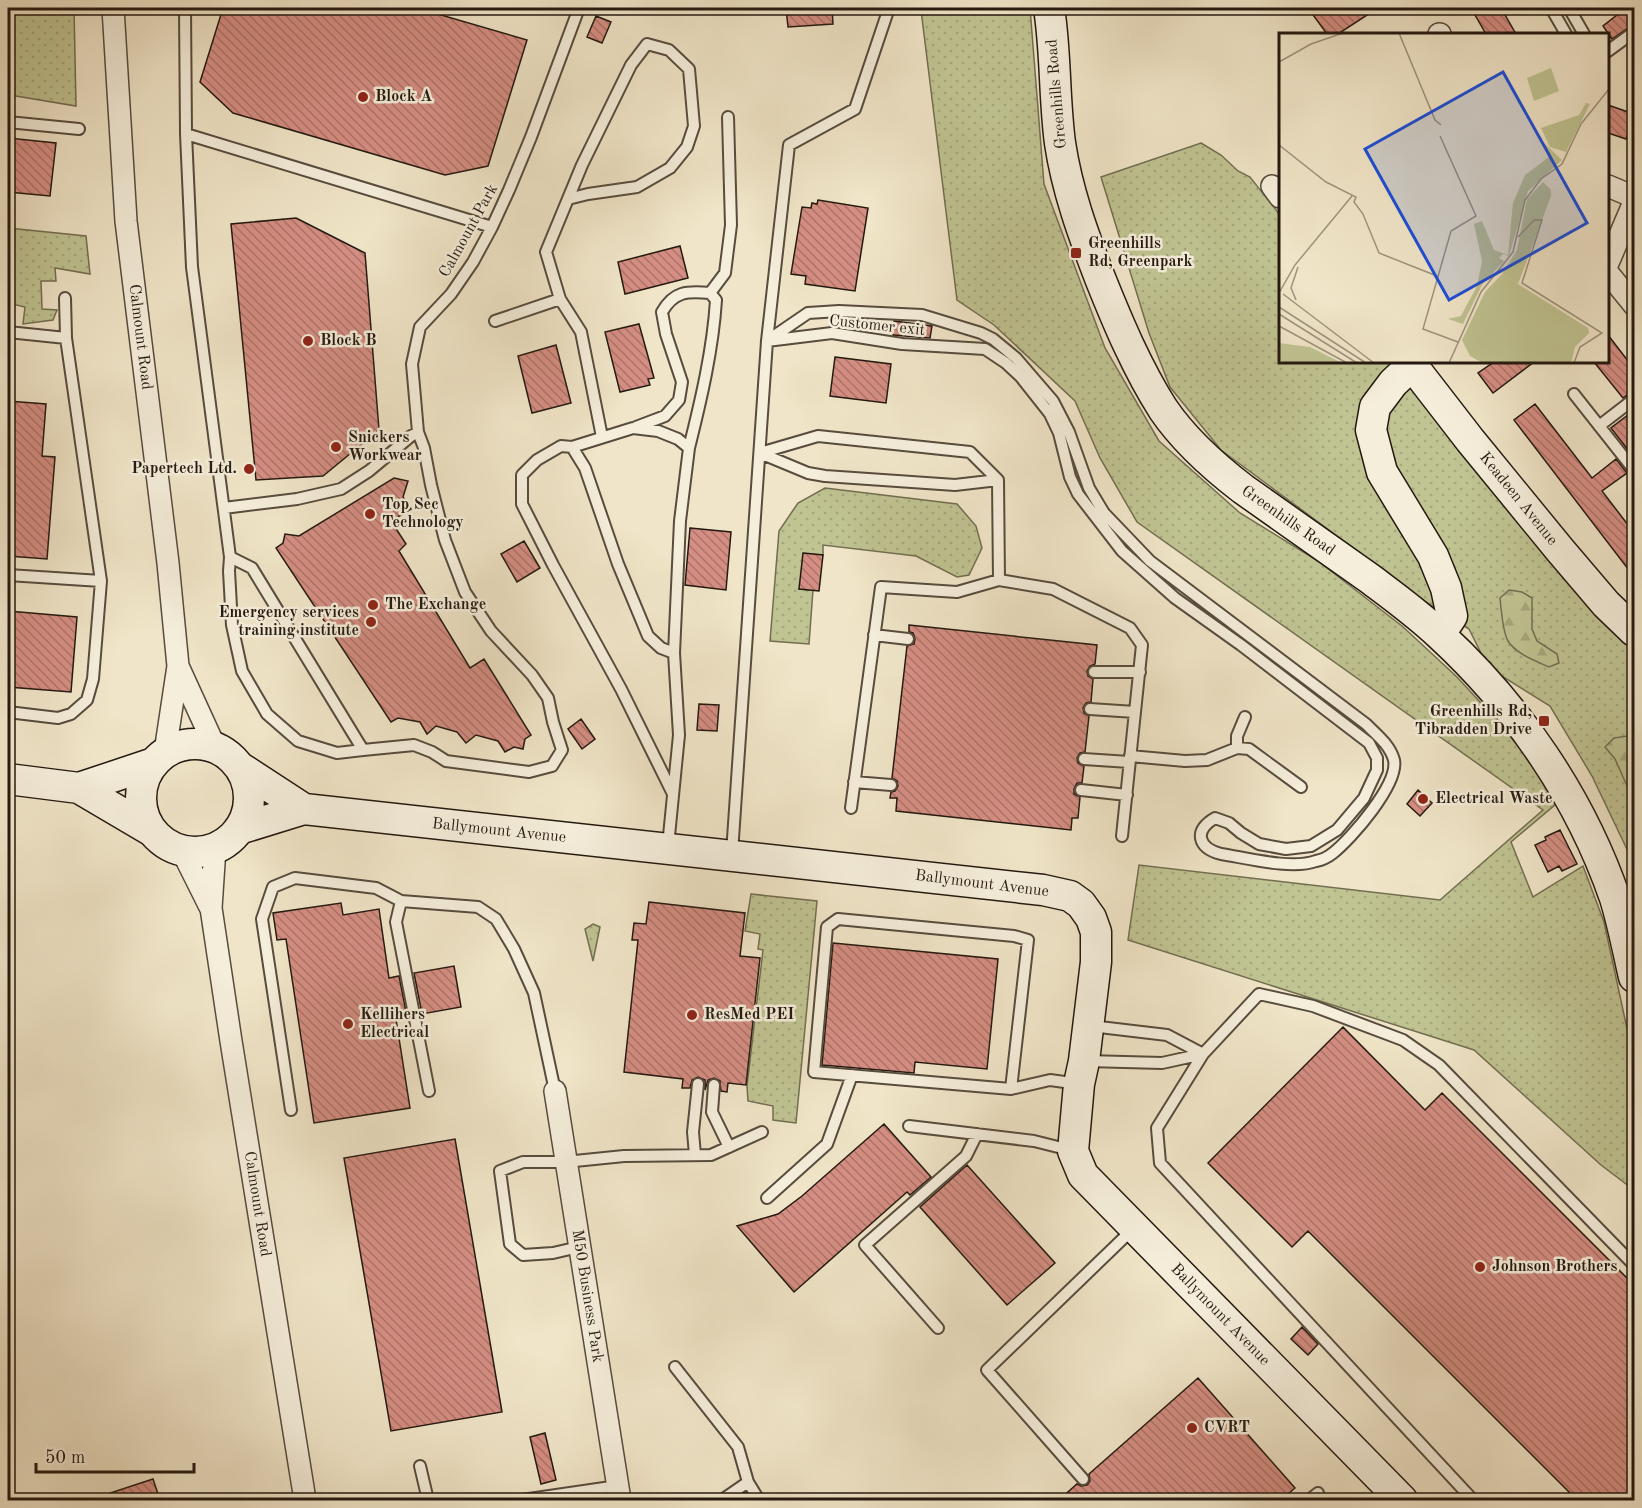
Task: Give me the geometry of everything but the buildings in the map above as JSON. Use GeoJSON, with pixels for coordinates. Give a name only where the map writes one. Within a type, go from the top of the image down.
{"type":"FeatureCollection","features":[{"type":"Feature","properties":{"kind":"street","name":"Calmount Road"},"geometry":{"type":"LineString","coordinates":[[113,8],[126,221],[167,554],[178,666],[158,758]]}},
{"type":"Feature","properties":{"kind":"street","name":"Greenhills Road"},"geometry":{"type":"LineString","coordinates":[[1049,8],[1060,143],[1067,180],[1084,236],[1114,312],[1145,377],[1164,410],[1188,440],[1220,471],[1392,595],[1440,634],[1495,691],[1544,755],[1574,804],[1615,899],[1635,977]]}},
{"type":"Feature","properties":{"kind":"street"},"geometry":{"type":"LineString","coordinates":[[1609,186],[1635,197]]}},
{"type":"Feature","properties":{"kind":"street"},"geometry":{"type":"LineString","coordinates":[[1609,261],[1635,202]]}},
{"type":"Feature","properties":{"kind":"street"},"geometry":{"type":"LineString","coordinates":[[1609,274],[1635,305]]}},
{"type":"Feature","properties":{"kind":"street"},"geometry":{"type":"LineString","coordinates":[[1412,363],[1393,382],[1376,407],[1371,430],[1382,472],[1433,556],[1446,588],[1452,616],[1440,634]]}},
{"type":"Feature","properties":{"kind":"street","name":"Keadeen Avenue"},"geometry":{"type":"LineString","coordinates":[[1412,363],[1470,440],[1560,550],[1606,604],[1635,631]]}},
{"type":"Feature","properties":{"kind":"street","name":"Calmount Road"},"geometry":{"type":"LineString","coordinates":[[178,666],[214,747]]}},
{"type":"Feature","properties":{"kind":"street"},"geometry":{"type":"LineString","coordinates":[[79,788],[158,758],[180,745],[197,743],[214,747],[229,755],[241,768],[247,782],[249,799],[247,814],[239,829],[229,840],[215,849],[199,852],[182,851],[165,844],[152,831],[143,816],[140,798],[143,780],[158,758]]}},
{"type":"Feature","properties":{"kind":"street","name":"Ballymount Avenue"},"geometry":{"type":"LineString","coordinates":[[241,768],[304,809]]}},
{"type":"Feature","properties":{"kind":"street"},"geometry":{"type":"LineString","coordinates":[[8,779],[79,788],[152,831]]}},
{"type":"Feature","properties":{"kind":"street","name":"Ballymount Avenue"},"geometry":{"type":"LineString","coordinates":[[239,829],[304,809],[1043,890],[1070,896],[1082,904],[1096,932],[1096,962],[1073,1151],[1083,1175],[1395,1498]]}},
{"type":"Feature","properties":{"kind":"street","name":"Calmount Road"},"geometry":{"type":"LineString","coordinates":[[215,849],[210,908],[305,1500]]}},
{"type":"Feature","properties":{"kind":"street","name":"Calmount Road"},"geometry":{"type":"LineString","coordinates":[[182,851],[210,908]]}},
{"type":"Feature","properties":{"kind":"street","name":"M50 Business Park"},"geometry":{"type":"LineString","coordinates":[[555,1091],[619,1493]]}},
{"type":"Feature","properties":{"kind":"lane","name":"Calmount Park"},"geometry":{"type":"LineString","coordinates":[[184,8],[186,134],[192,267],[230,557],[232,625],[242,671],[267,714],[298,741],[337,753],[414,745],[446,761],[529,772],[552,766],[562,750],[548,698],[531,675],[491,631],[465,592],[445,540],[424,448],[418,432],[412,364],[420,327],[451,294],[473,262],[492,227],[531,137],[579,8]]}},
{"type":"Feature","properties":{"kind":"lane"},"geometry":{"type":"LineString","coordinates":[[732,856],[767,341],[789,145],[855,109],[889,8]]}},
{"type":"Feature","properties":{"kind":"lane"},"geometry":{"type":"LineString","coordinates":[[1551,8],[1565,33]]}},
{"type":"Feature","properties":{"kind":"lane"},"geometry":{"type":"LineString","coordinates":[[1569,8],[1583,33]]}},
{"type":"Feature","properties":{"kind":"lane"},"geometry":{"type":"LineString","coordinates":[[1609,50],[1635,32]]}},
{"type":"Feature","properties":{"kind":"lane"},"geometry":{"type":"LineString","coordinates":[[568,200],[588,194],[637,187],[670,168],[687,147],[694,126],[688,69],[669,50],[647,44],[632,65],[582,165],[546,252],[560,299],[581,332],[602,437]]}},
{"type":"Feature","properties":{"kind":"lane"},"geometry":{"type":"LineString","coordinates":[[710,292],[725,273],[731,225],[728,117]]}},
{"type":"Feature","properties":{"kind":"lane"},"geometry":{"type":"LineString","coordinates":[[8,122],[79,129]]}},
{"type":"Feature","properties":{"kind":"lane"},"geometry":{"type":"LineString","coordinates":[[186,134],[492,227]]}},
{"type":"Feature","properties":{"kind":"lane"},"geometry":{"type":"LineString","coordinates":[[673,794],[621,689],[553,566],[522,504],[522,475],[537,460],[561,446],[572,447],[665,416],[679,400],[682,382],[666,334],[662,312],[669,300],[690,291],[710,292]]}},
{"type":"Feature","properties":{"kind":"lane"},"geometry":{"type":"LineString","coordinates":[[668,849],[679,735],[674,653],[680,521],[689,448],[699,410],[715,319],[716,300],[710,292]]}},
{"type":"Feature","properties":{"kind":"lane"},"geometry":{"type":"LineString","coordinates":[[8,712],[58,718],[71,714],[87,700],[93,679],[101,581],[66,338],[65,298]]}},
{"type":"Feature","properties":{"kind":"lane"},"geometry":{"type":"LineString","coordinates":[[495,321],[560,299]]}},
{"type":"Feature","properties":{"kind":"lane","name":"Customer exit"},"geometry":{"type":"LineString","coordinates":[[838,311],[922,315],[981,333],[993,339],[1016,358],[1053,401],[1069,432],[1089,488],[1104,513],[1119,530],[1150,561],[1366,724],[1384,741],[1394,760],[1392,778],[1368,818],[1332,854],[1300,865],[1221,854],[1204,846],[1201,839],[1202,830],[1208,822],[1215,818],[1229,823],[1259,844],[1286,849],[1311,846],[1337,830],[1364,798],[1377,770],[1377,758],[1369,743],[1353,729],[1174,598],[1122,551],[1078,494],[1070,477],[1059,433],[1050,414],[1020,376],[1006,363],[985,349],[902,344],[832,333],[767,341],[808,313],[838,311]]}},
{"type":"Feature","properties":{"kind":"lane"},"geometry":{"type":"LineString","coordinates":[[8,332],[66,338]]}},
{"type":"Feature","properties":{"kind":"lane"},"geometry":{"type":"LineString","coordinates":[[1574,394],[1635,470]]}},
{"type":"Feature","properties":{"kind":"lane"},"geometry":{"type":"LineString","coordinates":[[1599,426],[1635,399]]}},
{"type":"Feature","properties":{"kind":"lane"},"geometry":{"type":"LineString","coordinates":[[633,428],[668,435],[678,439],[689,448]]}},
{"type":"Feature","properties":{"kind":"lane"},"geometry":{"type":"LineString","coordinates":[[224,508],[297,499],[341,489],[369,471],[418,432]]}},
{"type":"Feature","properties":{"kind":"lane"},"geometry":{"type":"LineString","coordinates":[[760,453],[818,436],[970,452],[998,480],[999,580]]}},
{"type":"Feature","properties":{"kind":"lane"},"geometry":{"type":"LineString","coordinates":[[572,447],[585,468],[618,564],[648,636],[661,648],[674,653]]}},
{"type":"Feature","properties":{"kind":"lane"},"geometry":{"type":"LineString","coordinates":[[760,453],[808,474],[825,476],[955,485],[998,480]]}},
{"type":"Feature","properties":{"kind":"lane"},"geometry":{"type":"LineString","coordinates":[[230,557],[252,568],[363,750]]}},
{"type":"Feature","properties":{"kind":"lane"},"geometry":{"type":"LineString","coordinates":[[8,575],[101,581]]}},
{"type":"Feature","properties":{"kind":"lane"},"geometry":{"type":"LineString","coordinates":[[850,808],[880,586],[957,592],[999,580],[1053,589],[1130,628],[1142,645],[1122,836]]}},
{"type":"Feature","properties":{"kind":"lane"},"geometry":{"type":"LineString","coordinates":[[874,635],[908,639]]}},
{"type":"Feature","properties":{"kind":"lane"},"geometry":{"type":"LineString","coordinates":[[1094,672],[1140,672]]}},
{"type":"Feature","properties":{"kind":"lane"},"geometry":{"type":"LineString","coordinates":[[1090,709],[1135,712]]}},
{"type":"Feature","properties":{"kind":"lane"},"geometry":{"type":"LineString","coordinates":[[1237,748],[1237,736],[1245,717]]}},
{"type":"Feature","properties":{"kind":"lane"},"geometry":{"type":"LineString","coordinates":[[1084,759],[1207,760],[1237,748],[1249,749],[1301,788]]}},
{"type":"Feature","properties":{"kind":"lane"},"geometry":{"type":"LineString","coordinates":[[854,782],[891,785]]}},
{"type":"Feature","properties":{"kind":"lane"},"geometry":{"type":"LineString","coordinates":[[1081,790],[1126,795]]}},
{"type":"Feature","properties":{"kind":"lane"},"geometry":{"type":"LineString","coordinates":[[291,1110],[262,919],[273,887],[295,878],[376,888],[401,901],[478,907],[496,919],[514,949],[534,993],[555,1091]]}},
{"type":"Feature","properties":{"kind":"lane"},"geometry":{"type":"LineString","coordinates":[[401,901],[396,922],[429,1091]]}},
{"type":"Feature","properties":{"kind":"lane"},"geometry":{"type":"LineString","coordinates":[[1011,1089],[1029,940],[1014,936],[838,919],[827,927],[814,1072],[1011,1089],[1082,1073],[1162,1063],[1203,1054]]}},
{"type":"Feature","properties":{"kind":"lane"},"geometry":{"type":"LineString","coordinates":[[1473,1500],[1160,1163],[1157,1128],[1203,1054],[1259,994],[1313,1006],[1403,1040],[1439,1065],[1635,1265]]}},
{"type":"Feature","properties":{"kind":"lane"},"geometry":{"type":"LineString","coordinates":[[1088,1026],[1167,1035],[1203,1054]]}},
{"type":"Feature","properties":{"kind":"lane"},"geometry":{"type":"LineString","coordinates":[[767,1198],[827,1144],[852,1075]]}},
{"type":"Feature","properties":{"kind":"lane"},"geometry":{"type":"LineString","coordinates":[[695,1155],[693,1132],[698,1084]]}},
{"type":"Feature","properties":{"kind":"lane"},"geometry":{"type":"LineString","coordinates":[[714,1085],[712,1112],[729,1147]]}},
{"type":"Feature","properties":{"kind":"lane"},"geometry":{"type":"LineString","coordinates":[[909,1126],[1034,1141],[1073,1151]]}},
{"type":"Feature","properties":{"kind":"lane"},"geometry":{"type":"LineString","coordinates":[[579,1247],[554,1253],[523,1255],[510,1244],[500,1171],[523,1162],[624,1156],[711,1155],[762,1132]]}},
{"type":"Feature","properties":{"kind":"lane"},"geometry":{"type":"LineString","coordinates":[[938,1328],[865,1245],[966,1156],[977,1134]]}},
{"type":"Feature","properties":{"kind":"lane"},"geometry":{"type":"LineString","coordinates":[[1083,1479],[987,1370],[1135,1228]]}},
{"type":"Feature","properties":{"kind":"lane"},"geometry":{"type":"LineString","coordinates":[[675,1367],[738,1447],[748,1482],[759,1500]]}},
{"type":"Feature","properties":{"kind":"lane"},"geometry":{"type":"LineString","coordinates":[[420,1466],[428,1500]]}},
{"type":"Feature","properties":{"kind":"lane"},"geometry":{"type":"LineString","coordinates":[[722,1500],[748,1482]]}},
{"type":"Feature","properties":{"kind":"lane"},"geometry":{"type":"LineString","coordinates":[[1309,1500],[1318,1492]]}},
{"type":"Feature","properties":{"kind":"lane"},"geometry":{"type":"LineString","coordinates":[[522,1500],[619,1493]]}},
{"type":"Feature","properties":{"kind":"green space"},"geometry":{"type":"Polygon","coordinates":[[[8,8],[74,8],[76,106],[10,95],[8,89],[8,8]]]}},
{"type":"Feature","properties":{"kind":"green space"},"geometry":{"type":"Polygon","coordinates":[[[919,8],[1030,8],[1044,184],[1105,348],[1159,441],[1240,513],[1318,561],[1402,626],[1457,677],[1516,741],[1556,804],[1511,842],[1533,897],[1583,866],[1604,922],[1634,1061],[1634,1190],[1601,1165],[1474,1050],[1128,940],[1139,865],[1440,900],[1543,810],[1137,522],[1100,458],[1075,401],[994,325],[957,300],[919,8]]]}},
{"type":"Feature","properties":{"kind":"green space"},"geometry":{"type":"Polygon","coordinates":[[[1201,143],[1221,155],[1238,171],[1250,177],[1279,214],[1279,363],[1397,363],[1634,645],[1634,864],[1592,776],[1550,706],[1497,673],[1481,653],[1469,629],[1426,602],[1221,450],[1170,387],[1149,333],[1101,177],[1201,143]]]}},
{"type":"Feature","properties":{"kind":"green space"},"geometry":{"type":"Polygon","coordinates":[[[8,228],[86,236],[90,274],[55,268],[56,281],[41,281],[42,309],[57,310],[53,320],[23,324],[25,307],[8,303],[8,228]]]}},
{"type":"Feature","properties":{"kind":"green space"},"geometry":{"type":"Polygon","coordinates":[[[825,488],[957,504],[976,526],[982,548],[969,575],[957,577],[916,556],[823,545],[823,555],[799,589],[813,590],[809,644],[770,641],[779,531],[798,503],[825,488]]]}},
{"type":"Feature","properties":{"kind":"green space"},"geometry":{"type":"Polygon","coordinates":[[[1509,590],[1522,592],[1532,598],[1532,629],[1537,641],[1557,654],[1559,663],[1549,667],[1532,660],[1508,641],[1500,598],[1509,590]]]}},
{"type":"Feature","properties":{"kind":"green space"},"geometry":{"type":"Polygon","coordinates":[[[1634,735],[1634,799],[1615,759],[1605,747],[1614,738],[1634,735]]]}},
{"type":"Feature","properties":{"kind":"green space"},"geometry":{"type":"Polygon","coordinates":[[[751,894],[817,901],[796,1123],[773,1120],[773,1106],[748,1101],[747,1086],[763,950],[758,949],[760,934],[745,931],[751,894]]]}},
{"type":"Feature","properties":{"kind":"green space"},"geometry":{"type":"Polygon","coordinates":[[[593,924],[600,927],[593,961],[585,929],[593,924]]]}},
{"type":"Feature","properties":{"kind":"place","name":"Block A"},"geometry":{"type":"Point","coordinates":[363,97]}},
{"type":"Feature","properties":{"kind":"place","name":"Greenhills Rd, Greenpark"},"geometry":{"type":"Point","coordinates":[1076,253]}},
{"type":"Feature","properties":{"kind":"place","name":"Block B"},"geometry":{"type":"Point","coordinates":[308,341]}},
{"type":"Feature","properties":{"kind":"place","name":"Snickers Workwear"},"geometry":{"type":"Point","coordinates":[336,447]}},
{"type":"Feature","properties":{"kind":"place","name":"Papertech Ltd."},"geometry":{"type":"Point","coordinates":[249,469]}},
{"type":"Feature","properties":{"kind":"place","name":"Top Sec Technology"},"geometry":{"type":"Point","coordinates":[370,514]}},
{"type":"Feature","properties":{"kind":"place","name":"The Exchange"},"geometry":{"type":"Point","coordinates":[373,605]}},
{"type":"Feature","properties":{"kind":"place","name":"Emergency services training institute"},"geometry":{"type":"Point","coordinates":[371,622]}},
{"type":"Feature","properties":{"kind":"place","name":"Greenhills Rd, Tibradden Drive"},"geometry":{"type":"Point","coordinates":[1544,721]}},
{"type":"Feature","properties":{"kind":"place","name":"Electrical Waste"},"geometry":{"type":"Point","coordinates":[1423,799]}},
{"type":"Feature","properties":{"kind":"place","name":"ResMed PEI"},"geometry":{"type":"Point","coordinates":[692,1015]}},
{"type":"Feature","properties":{"kind":"place","name":"Kellihers Electrical"},"geometry":{"type":"Point","coordinates":[348,1024]}},
{"type":"Feature","properties":{"kind":"place","name":"Johnson Brothers"},"geometry":{"type":"Point","coordinates":[1480,1267]}},
{"type":"Feature","properties":{"kind":"place","name":"CVRT"},"geometry":{"type":"Point","coordinates":[1192,1428]}}]}
